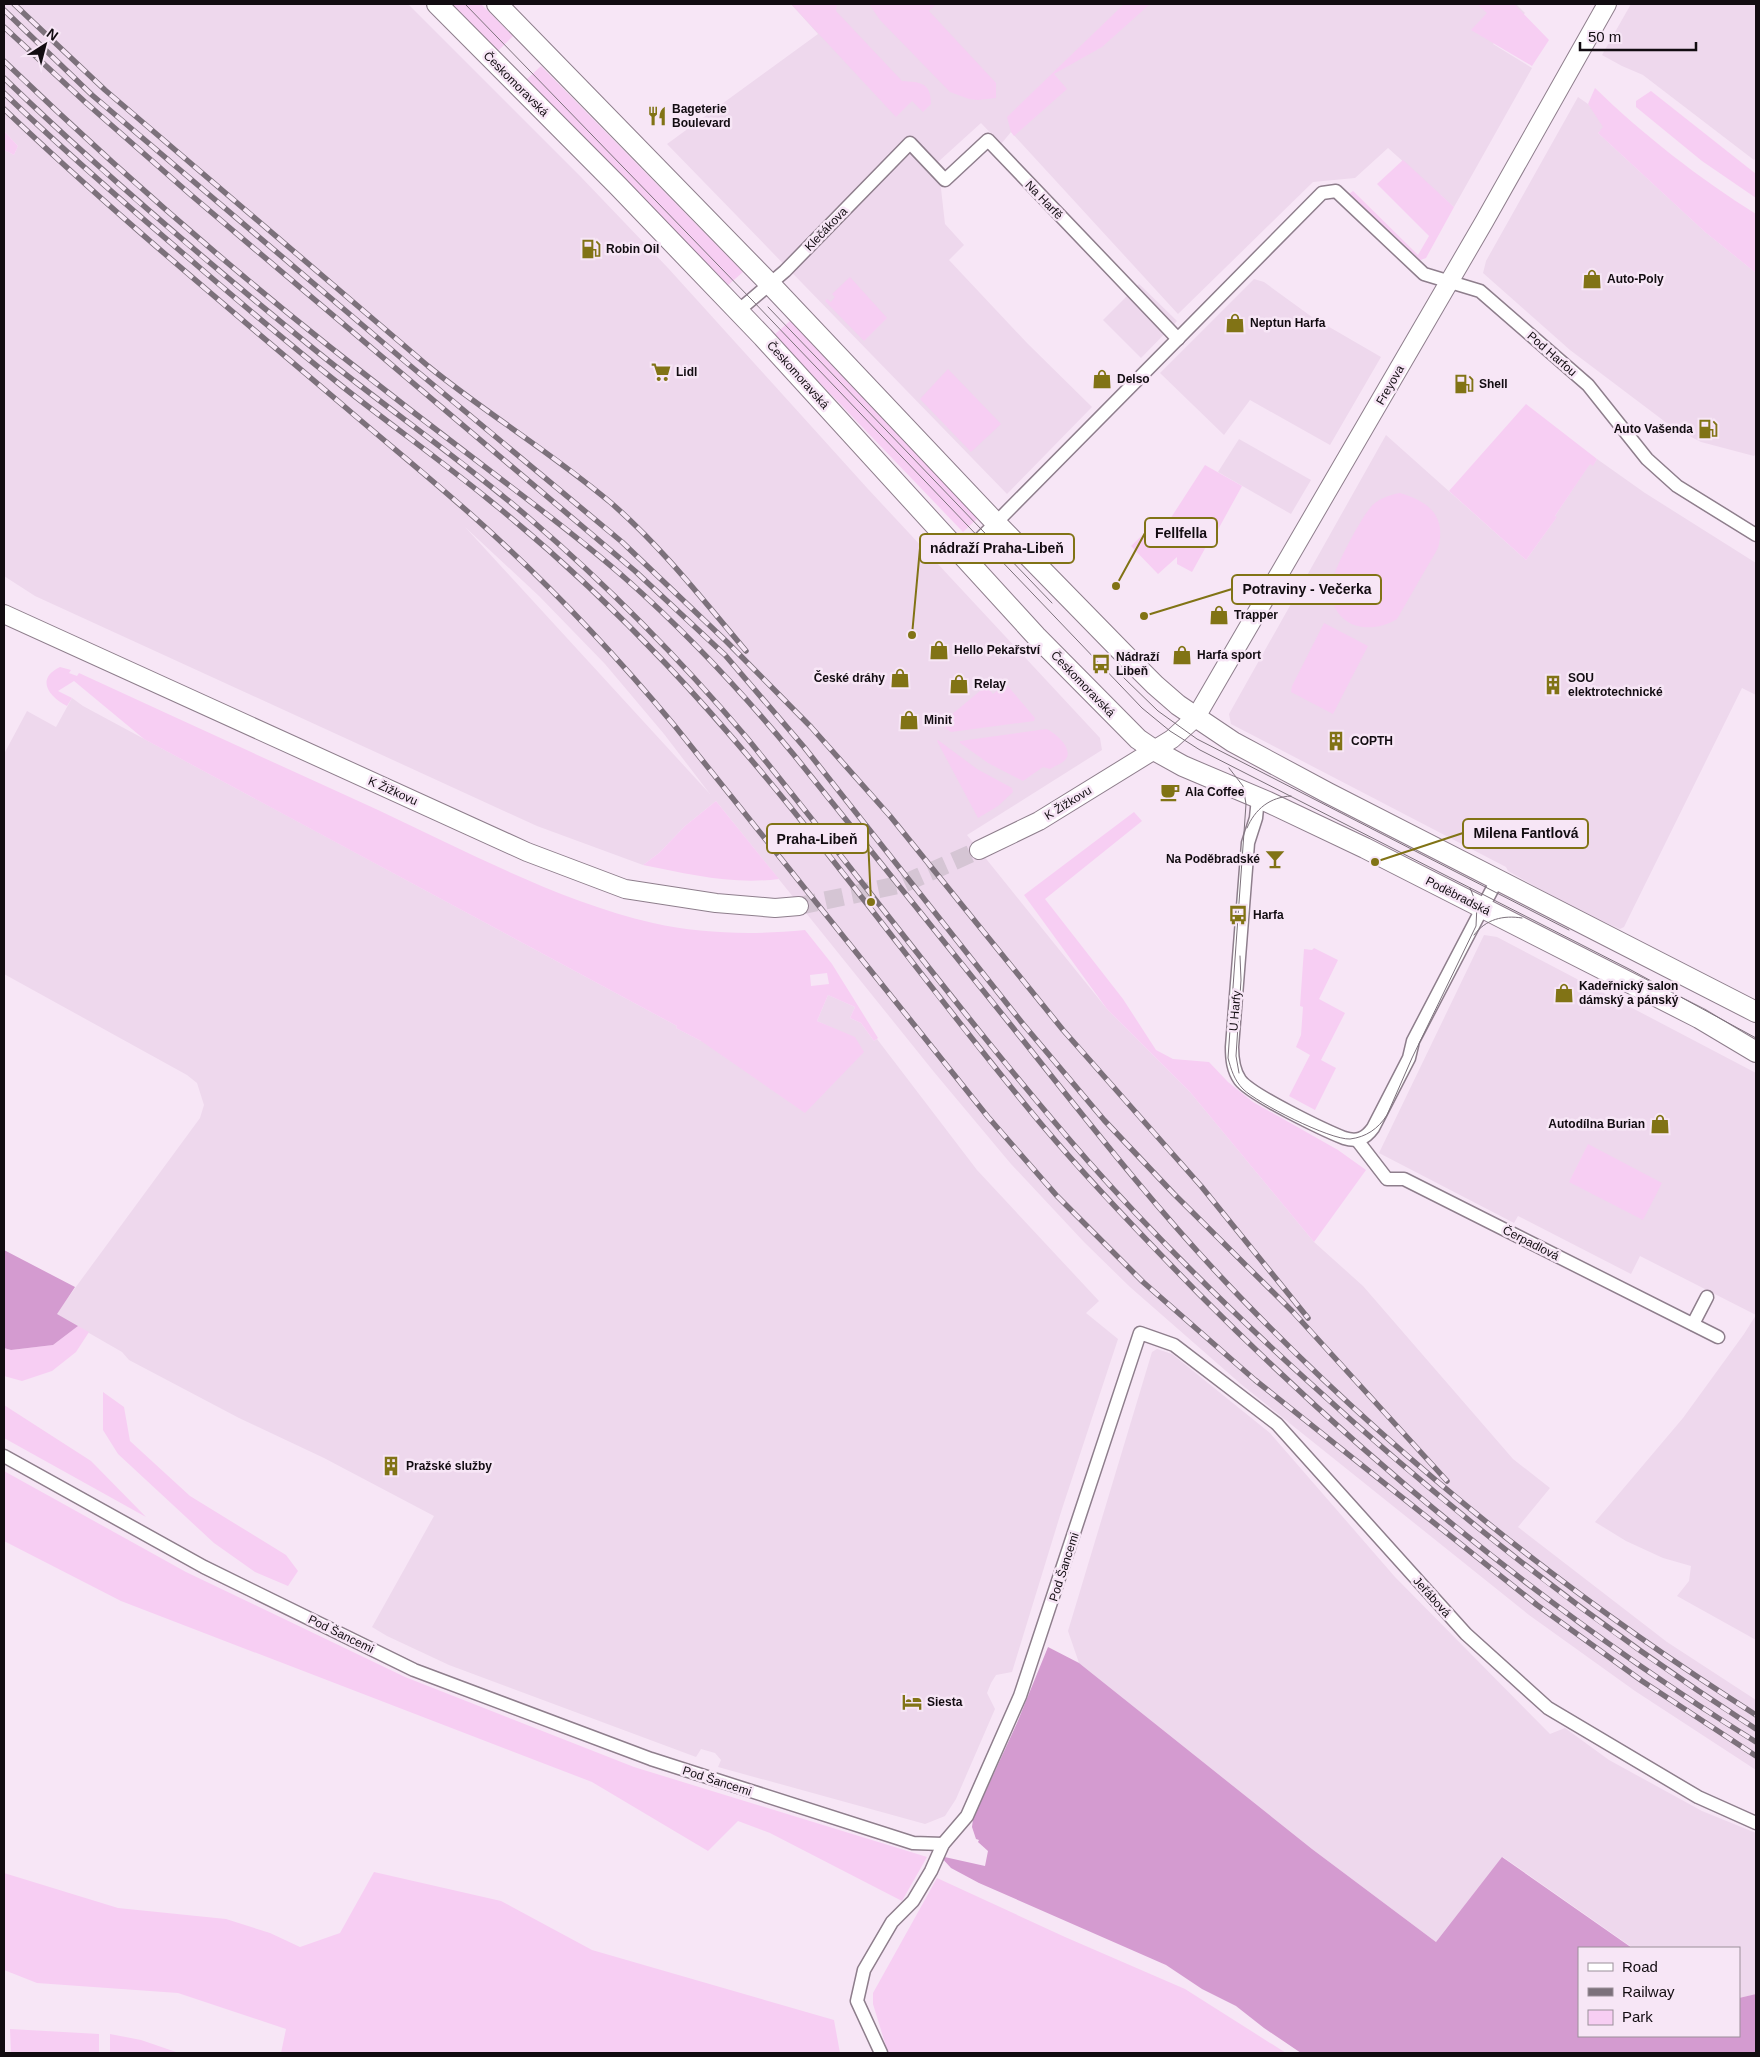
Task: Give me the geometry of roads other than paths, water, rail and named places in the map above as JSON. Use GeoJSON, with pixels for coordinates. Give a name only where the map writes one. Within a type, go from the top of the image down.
{"type":"FeatureCollection","features":[{"type":"Feature","properties":{"kind":"main road","name":"Českomoravská"},"geometry":{"type":"LineString","coordinates":[[437,4],[738,310],[1090,692],[1130,732],[1154,750]]}},
{"type":"Feature","properties":{"kind":"main road"},"geometry":{"type":"LineString","coordinates":[[497,4],[770,284],[996,523],[1155,685],[1196,717],[1229,739],[1263,758],[1756,1012]]}},
{"type":"Feature","properties":{"kind":"main road","name":"Freyova"},"geometry":{"type":"LineString","coordinates":[[1154,750],[1181,733],[1196,717],[1450,282],[1608,4]]}},
{"type":"Feature","properties":{"kind":"main road","name":"K Žižkovu"},"geometry":{"type":"LineString","coordinates":[[4,614],[527,852],[616,885],[716,903],[775,908],[799,906]]}},
{"type":"Feature","properties":{"kind":"main road","name":"Poděbradská"},"geometry":{"type":"LineString","coordinates":[[1154,750],[1182,766],[1258,798],[1349,840],[1699,1018],[1756,1052]]}},
{"type":"Feature","properties":{"kind":"main road","name":"K Žižkovu"},"geometry":{"type":"LineString","coordinates":[[979,850],[1039,821],[1154,750]]}},
{"type":"Feature","properties":{"kind":"street","name":"Na Harfě"},"geometry":{"type":"LineString","coordinates":[[910,143],[945,180],[988,140],[1178,340]]}},
{"type":"Feature","properties":{"kind":"street","name":"Klečákova"},"geometry":{"type":"LineString","coordinates":[[738,310],[785,271],[910,143]]}},
{"type":"Feature","properties":{"kind":"street","name":"Pod Harfou"},"geometry":{"type":"LineString","coordinates":[[1178,340],[1322,193],[1336,192],[1424,274],[1480,290],[1588,385],[1647,459],[1677,486],[1756,535]]}},
{"type":"Feature","properties":{"kind":"street"},"geometry":{"type":"LineString","coordinates":[[963,556],[1178,340]]}},
{"type":"Feature","properties":{"kind":"street","name":"U Harfy"},"geometry":{"type":"LineString","coordinates":[[1258,798],[1256,818],[1248,843],[1232,1047],[1234,1067],[1238,1078],[1252,1091],[1340,1136],[1362,1138]]}},
{"type":"Feature","properties":{"kind":"street"},"geometry":{"type":"LineString","coordinates":[[1362,1138],[1373,1128],[1409,1058],[1413,1041],[1497,880]]}},
{"type":"Feature","properties":{"kind":"street","name":"Čerpadlová"},"geometry":{"type":"LineString","coordinates":[[1362,1138],[1387,1179],[1404,1179],[1718,1337]]}},
{"type":"Feature","properties":{"kind":"street"},"geometry":{"type":"LineString","coordinates":[[1693,1324],[1707,1297]]}},
{"type":"Feature","properties":{"kind":"street","name":"Jeřábová"},"geometry":{"type":"LineString","coordinates":[[1140,1332],[1174,1345],[1277,1424],[1466,1634],[1548,1708],[1698,1797],[1756,1823]]}},
{"type":"Feature","properties":{"kind":"street","name":"Pod Šancemi"},"geometry":{"type":"LineString","coordinates":[[4,1456],[204,1567],[414,1670],[698,1775],[913,1843],[943,1844],[966,1816],[1020,1696],[1140,1332]]}},
{"type":"Feature","properties":{"kind":"street"},"geometry":{"type":"LineString","coordinates":[[881,2053],[857,2001],[864,1970],[892,1922],[913,1901],[932,1871],[943,1844]]}},
{"type":"Feature","properties":{"kind":"tunnel"},"geometry":{"type":"LineString","coordinates":[[799,906],[903,884],[979,850]]}},
{"type":"Feature","properties":{"kind":"tram line"},"geometry":{"type":"LineString","coordinates":[[465,4],[751,299],[1142,708],[1170,731],[1200,750],[1631,970],[1756,1038]]}},
{"type":"Feature","properties":{"kind":"tram line"},"geometry":{"type":"LineString","coordinates":[[768,307],[1052,603]]}},
{"type":"Feature","properties":{"kind":"tram line"},"geometry":{"type":"LineString","coordinates":[[1123,677],[1158,711],[1197,739],[1569,930]]}},
{"type":"Feature","properties":{"kind":"tram line"},"geometry":{"type":"LineString","coordinates":[[1229,768],[1243,786],[1246,804],[1228,1058],[1235,1078],[1243,1089],[1263,1103],[1294,1120],[1327,1134],[1350,1139],[1366,1134],[1376,1128],[1387,1115],[1412,1058],[1476,926],[1477,905],[1470,888]]}},
{"type":"Feature","properties":{"kind":"tram line"},"geometry":{"type":"LineString","coordinates":[[1247,828],[1254,815],[1264,805],[1276,799],[1291,796]]}},
{"type":"Feature","properties":{"kind":"tram line"},"geometry":{"type":"LineString","coordinates":[[1474,935],[1484,925],[1495,919],[1508,917],[1522,918]]}},
{"type":"Feature","properties":{"kind":"tram line"},"geometry":{"type":"LineString","coordinates":[[1239,1073],[1236,1056],[1241,980],[1240,956]]}},
{"type":"Feature","properties":{"kind":"railway"},"geometry":{"type":"LineString","coordinates":[[14,4],[105,90],[428,366],[610,502],[664,555],[746,651]]}},
{"type":"Feature","properties":{"kind":"railway"},"geometry":{"type":"LineString","coordinates":[[4,10],[92,95],[407,363],[622,542],[727,642],[811,727],[890,816],[1063,1030],[1201,1186],[1308,1318]]}},
{"type":"Feature","properties":{"kind":"railway"},"geometry":{"type":"LineString","coordinates":[[4,27],[85,102],[191,195],[635,571],[725,655],[804,747],[1023,1024],[1104,1120],[1174,1194],[1293,1312],[1447,1481]]}},
{"type":"Feature","properties":{"kind":"railway"},"geometry":{"type":"LineString","coordinates":[[4,61],[123,172],[246,278],[429,425],[593,551],[649,599],[734,686],[794,755],[1101,1138],[1182,1234],[1239,1296],[1358,1412],[1421,1468],[1551,1572],[1618,1622],[1756,1715]]}},
{"type":"Feature","properties":{"kind":"railway"},"geometry":{"type":"LineString","coordinates":[[4,78],[80,150],[199,254],[320,354],[504,497],[558,543],[615,596],[696,680],[747,738],[958,1004],[1088,1161],[1168,1247],[1253,1330],[1363,1431],[1526,1566],[1639,1650],[1756,1729]]}},
{"type":"Feature","properties":{"kind":"railway"},"geometry":{"type":"LineString","coordinates":[[4,93],[93,175],[224,289],[343,387],[452,470],[511,518],[623,620],[666,664],[764,775],[995,1067],[1061,1147],[1159,1253],[1263,1357],[1328,1418],[1396,1477],[1535,1589],[1607,1643],[1681,1694],[1756,1742]]}},
{"type":"Feature","properties":{"kind":"railway"},"geometry":{"type":"LineString","coordinates":[[4,109],[129,223],[461,505],[567,606],[611,652],[674,725],[988,1117],[1057,1196],[1143,1282],[1255,1380],[1537,1605],[1642,1681],[1756,1756]]}},
{"type":"Feature","properties":{"kind":"place","name":"Bageterie Boulevard"},"geometry":{"type":"Point","coordinates":[657,116]}},
{"type":"Feature","properties":{"kind":"place","name":"Robin Oil"},"geometry":{"type":"Point","coordinates":[591,249]}},
{"type":"Feature","properties":{"kind":"place","name":"Auto-Poly"},"geometry":{"type":"Point","coordinates":[1592,279]}},
{"type":"Feature","properties":{"kind":"place","name":"Neptun Harfa"},"geometry":{"type":"Point","coordinates":[1235,323]}},
{"type":"Feature","properties":{"kind":"place","name":"Lidl"},"geometry":{"type":"Point","coordinates":[661,372]}},
{"type":"Feature","properties":{"kind":"place","name":"Delso"},"geometry":{"type":"Point","coordinates":[1102,379]}},
{"type":"Feature","properties":{"kind":"place","name":"Shell"},"geometry":{"type":"Point","coordinates":[1464,384]}},
{"type":"Feature","properties":{"kind":"place","name":"Auto Vašenda"},"geometry":{"type":"Point","coordinates":[1708,429]}},
{"type":"Feature","properties":{"kind":"place","name":"Fellfella"},"geometry":{"type":"Point","coordinates":[1116,586]}},
{"type":"Feature","properties":{"kind":"place","name":"Trapper"},"geometry":{"type":"Point","coordinates":[1219,615]}},
{"type":"Feature","properties":{"kind":"place","name":"Potraviny - Večerka"},"geometry":{"type":"Point","coordinates":[1144,616]}},
{"type":"Feature","properties":{"kind":"place","name":"nádraží Praha-Libeň"},"geometry":{"type":"Point","coordinates":[912,635]}},
{"type":"Feature","properties":{"kind":"place","name":"Hello Pekařství"},"geometry":{"type":"Point","coordinates":[939,650]}},
{"type":"Feature","properties":{"kind":"place","name":"Harfa sport"},"geometry":{"type":"Point","coordinates":[1182,655]}},
{"type":"Feature","properties":{"kind":"place","name":"Nádraží Libeň"},"geometry":{"type":"Point","coordinates":[1101,664]}},
{"type":"Feature","properties":{"kind":"place","name":"České dráhy"},"geometry":{"type":"Point","coordinates":[900,678]}},
{"type":"Feature","properties":{"kind":"place","name":"Relay"},"geometry":{"type":"Point","coordinates":[959,684]}},
{"type":"Feature","properties":{"kind":"place","name":"SOU elektrotechnické"},"geometry":{"type":"Point","coordinates":[1553,685]}},
{"type":"Feature","properties":{"kind":"place","name":"Minit"},"geometry":{"type":"Point","coordinates":[909,720]}},
{"type":"Feature","properties":{"kind":"place","name":"COPTH"},"geometry":{"type":"Point","coordinates":[1336,741]}},
{"type":"Feature","properties":{"kind":"place","name":"Ala Coffee"},"geometry":{"type":"Point","coordinates":[1170,792]}},
{"type":"Feature","properties":{"kind":"place","name":"Na Poděbradské"},"geometry":{"type":"Point","coordinates":[1275,859]}},
{"type":"Feature","properties":{"kind":"place","name":"Milena Fantlová"},"geometry":{"type":"Point","coordinates":[1375,862]}},
{"type":"Feature","properties":{"kind":"place","name":"Praha-Libeň"},"geometry":{"type":"Point","coordinates":[871,902]}},
{"type":"Feature","properties":{"kind":"place","name":"Harfa"},"geometry":{"type":"Point","coordinates":[1238,915]}},
{"type":"Feature","properties":{"kind":"place","name":"Kadeřnický salon dámský a pánský"},"geometry":{"type":"Point","coordinates":[1564,993]}},
{"type":"Feature","properties":{"kind":"place","name":"Autodílna Burian"},"geometry":{"type":"Point","coordinates":[1660,1124]}},
{"type":"Feature","properties":{"kind":"place","name":"Pražské služby"},"geometry":{"type":"Point","coordinates":[391,1466]}},
{"type":"Feature","properties":{"kind":"place","name":"Siesta"},"geometry":{"type":"Point","coordinates":[912,1702]}}]}
